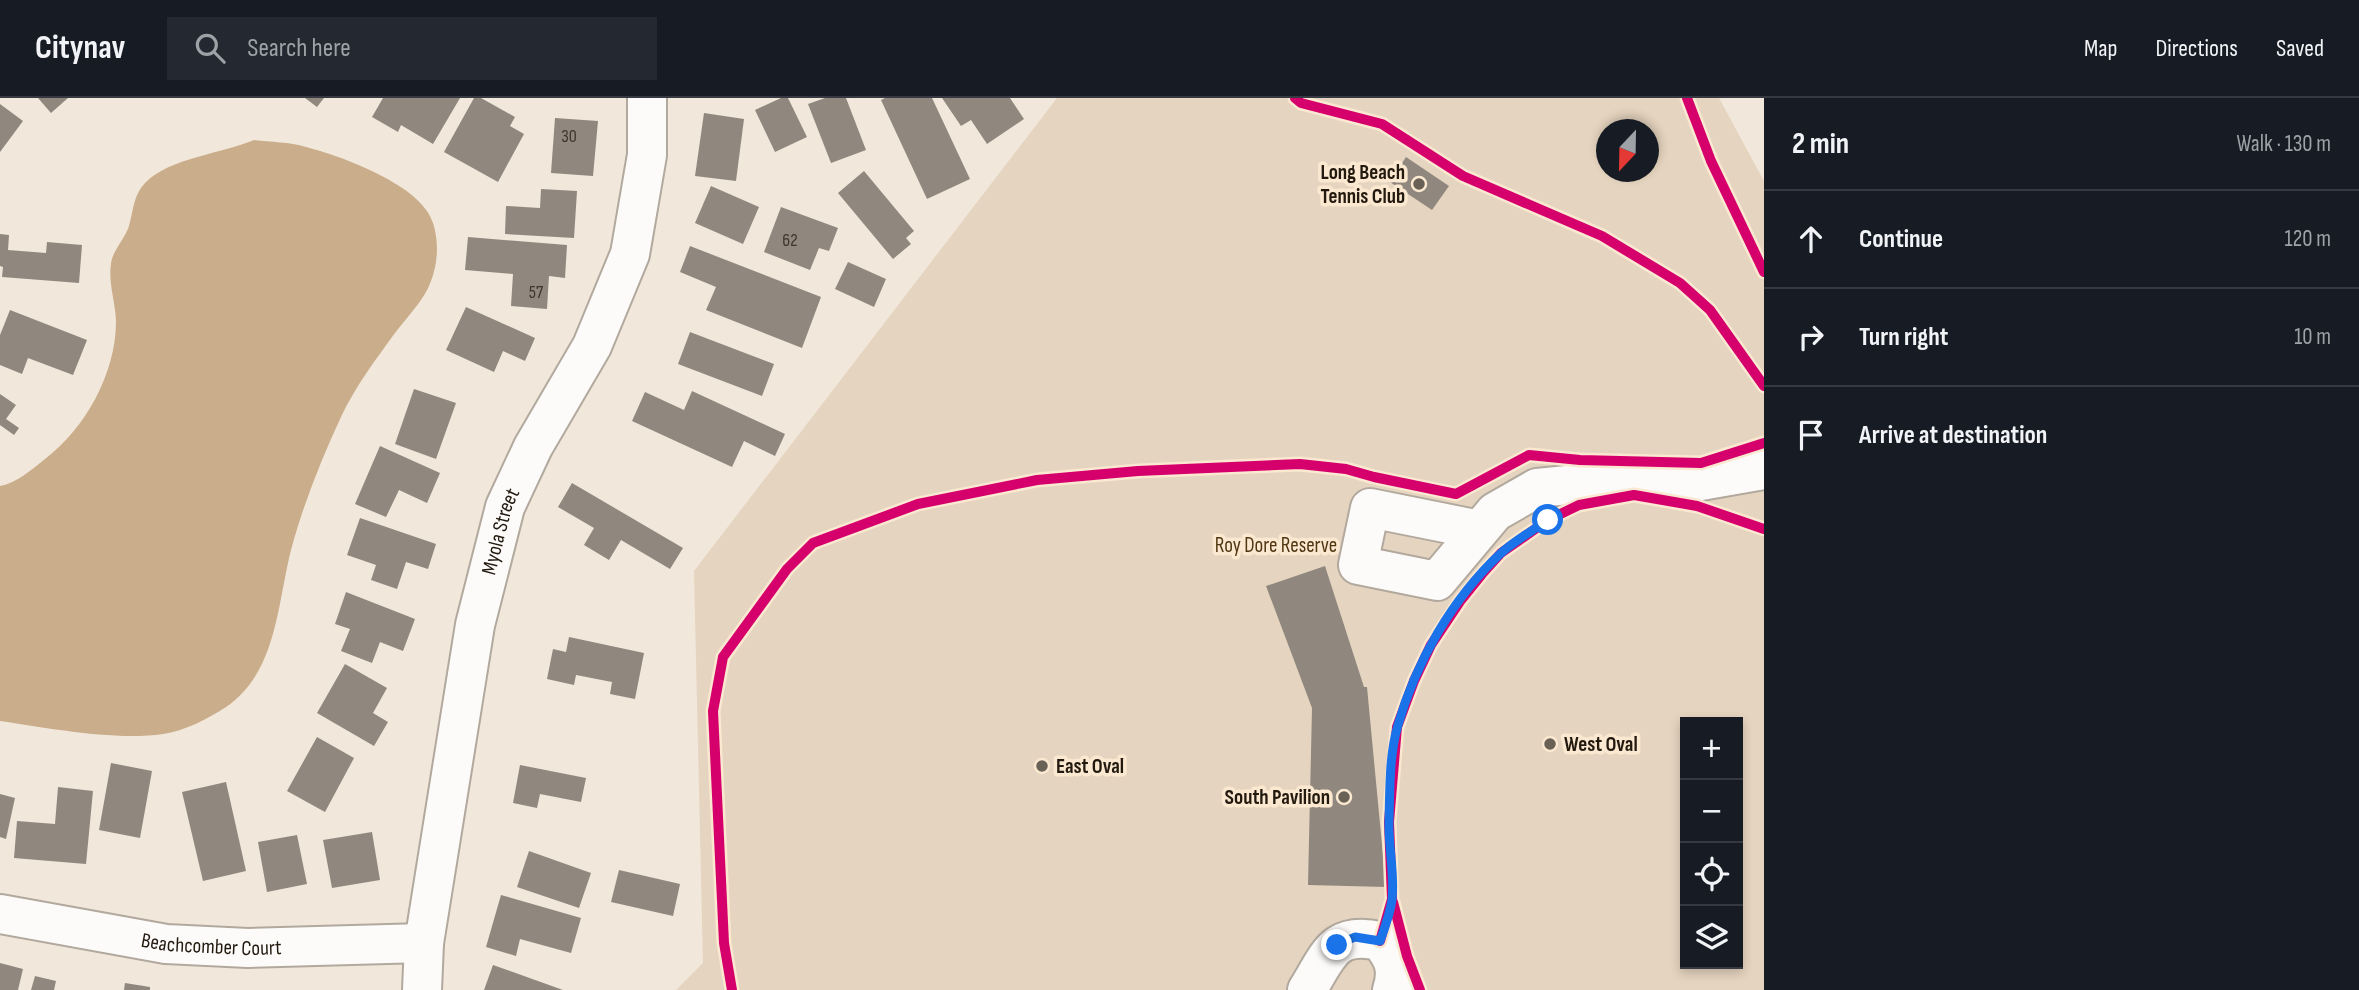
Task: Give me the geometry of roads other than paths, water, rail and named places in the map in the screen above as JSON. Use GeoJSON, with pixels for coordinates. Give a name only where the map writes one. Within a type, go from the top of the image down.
{"type":"FeatureCollection","features":[{"type":"Feature","properties":{"kind":"street","name":"Myola Street"},"geometry":{"type":"LineString","coordinates":[[422,990],[424,943],[475,625],[505,507],[533,447],[592,346],[630,254],[647,155],[647,98]]}},
{"type":"Feature","properties":{"kind":"street"},"geometry":{"type":"LineString","coordinates":[[1480,530],[1495,512],[1537,488],[1598,482],[1695,482],[1764,470]]}},
{"type":"Feature","properties":{"kind":"street","name":"Beachcomber Court"},"geometry":{"type":"LineString","coordinates":[[0,914],[166,944],[248,948],[424,943]]}},
{"type":"Feature","properties":{"kind":"street"},"geometry":{"type":"LineString","coordinates":[[1307,990],[1330,952],[1337,945],[1355,937],[1380,941],[1394,958],[1396,979],[1392,990]]}},
{"type":"Feature","properties":{"kind":"place","name":"Long Beach Tennis Club"},"geometry":{"type":"Point","coordinates":[1419,184]}},
{"type":"Feature","properties":{"kind":"place","name":"West Oval"},"geometry":{"type":"Point","coordinates":[1550,744]}},
{"type":"Feature","properties":{"kind":"place","name":"East Oval"},"geometry":{"type":"Point","coordinates":[1042,766]}},
{"type":"Feature","properties":{"kind":"place","name":"South Pavilion"},"geometry":{"type":"Point","coordinates":[1344,797]}},
{"type":"Feature","properties":{"kind":"park label","name":"Roy Dore Reserve"},"geometry":{"type":"Point","coordinates":[1276,545]}}]}
